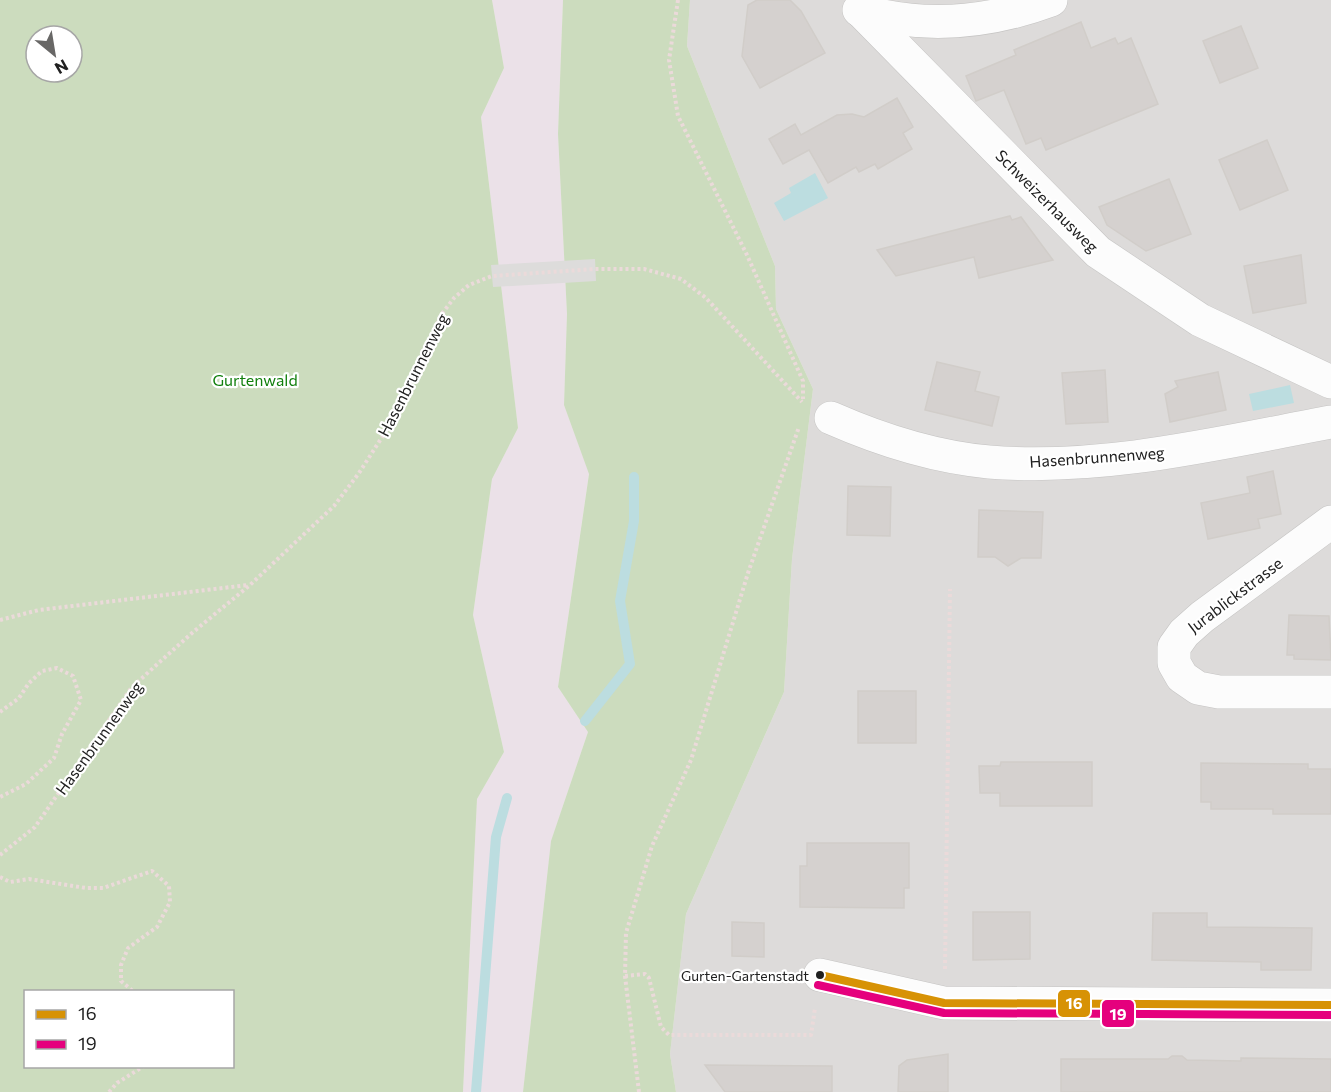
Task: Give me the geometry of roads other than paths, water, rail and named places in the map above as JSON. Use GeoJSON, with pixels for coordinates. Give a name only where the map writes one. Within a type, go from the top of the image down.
{"type":"FeatureCollection","features":[{"type":"Feature","properties":{"kind":"street"},"geometry":{"type":"LineString","coordinates":[[853,5],[908,21],[947,22],[988,18],[1051,0]]}},
{"type":"Feature","properties":{"kind":"street","name":"Schweizerhausweg"},"geometry":{"type":"LineString","coordinates":[[853,5],[1098,252],[1200,320],[1331,382]]}},
{"type":"Feature","properties":{"kind":"street","name":"Hasenbrunnenweg"},"geometry":{"type":"LineString","coordinates":[[817,419],[927,451],[988,462],[1062,463],[1145,457],[1331,422]]}},
{"type":"Feature","properties":{"kind":"street","name":"Jurablickstrasse"},"geometry":{"type":"LineString","coordinates":[[1331,522],[1202,617],[1184,633],[1174,647],[1174,663],[1182,677],[1198,688],[1219,692],[1331,692]]}},
{"type":"Feature","properties":{"kind":"street"},"geometry":{"type":"LineString","coordinates":[[820,975],[944,1003],[1331,1005]]}},
{"type":"Feature","properties":{"kind":"water"},"geometry":{"type":"Polygon","coordinates":[[[815,173],[828,198],[784,221],[774,203],[791,193],[789,188],[815,173]]]}},
{"type":"Feature","properties":{"kind":"water"},"geometry":{"type":"Polygon","coordinates":[[[1290,385],[1294,403],[1253,411],[1249,394],[1290,385]]]}},
{"type":"Feature","properties":{"kind":"waterway"},"geometry":{"type":"LineString","coordinates":[[585,721],[630,664],[620,601],[634,521],[634,477]]}},
{"type":"Feature","properties":{"kind":"waterway"},"geometry":{"type":"LineString","coordinates":[[476,1092],[496,837],[507,798]]}},
{"type":"Feature","properties":{"kind":"place","name":"Gurten-Gartenstadt"},"geometry":{"type":"Point","coordinates":[820,975]}},
{"type":"Feature","properties":{"kind":"park label","name":"Gurtenwald"},"geometry":{"type":"Point","coordinates":[255,380]}}]}
